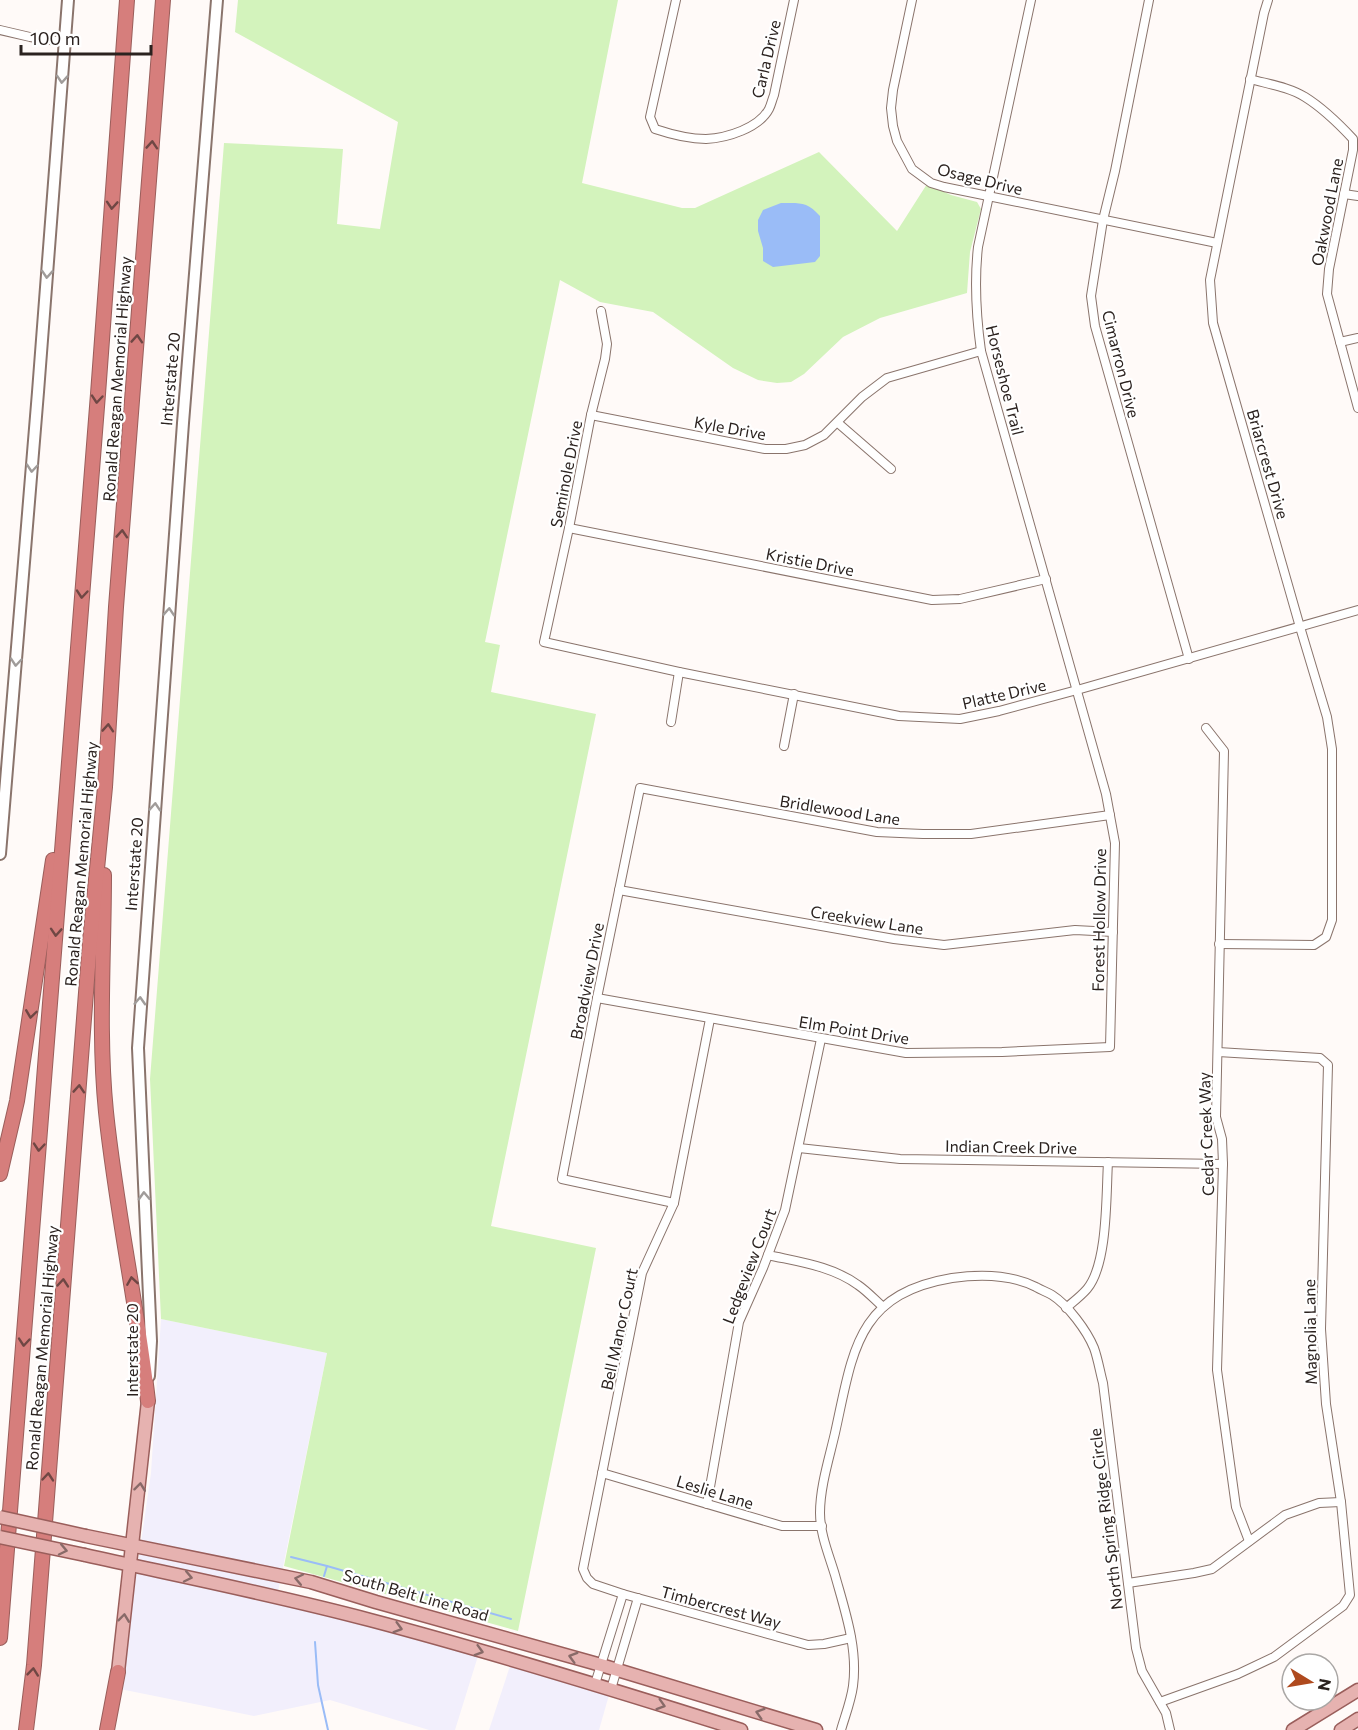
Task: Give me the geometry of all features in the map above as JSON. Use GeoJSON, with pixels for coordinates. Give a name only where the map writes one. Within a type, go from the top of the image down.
{"type":"FeatureCollection","features":[{"type":"Feature","properties":{"kind":"highway","name":"Ronald Reagan Memorial Highway"},"geometry":{"type":"LineString","coordinates":[[0,1638],[127,0]]}},
{"type":"Feature","properties":{"kind":"highway","name":"Ronald Reagan Memorial Highway"},"geometry":{"type":"LineString","coordinates":[[26,1730],[34,1665],[90,941],[105,786],[120,561],[164,0]]}},
{"type":"Feature","properties":{"kind":"highway"},"geometry":{"type":"LineString","coordinates":[[0,1174],[22,1071],[70,748]]}},
{"type":"Feature","properties":{"kind":"highway"},"geometry":{"type":"LineString","coordinates":[[105,786],[102,1058],[108,1124],[148,1401]]}},
{"type":"Feature","properties":{"kind":"highway"},"geometry":{"type":"LineString","coordinates":[[107,1730],[118,1672]]}},
{"type":"Feature","properties":{"kind":"main road"},"geometry":{"type":"LineString","coordinates":[[0,854],[38,404],[68,0]]}},
{"type":"Feature","properties":{"kind":"main road","name":"Interstate 20"},"geometry":{"type":"LineString","coordinates":[[112,1730],[148,1401],[151,1341],[138,1048],[181,447],[217,0]]}},
{"type":"Feature","properties":{"kind":"main road","name":"South Belt Line Road"},"geometry":{"type":"LineString","coordinates":[[0,1518],[311,1582],[601,1665],[816,1730]]}},
{"type":"Feature","properties":{"kind":"main road"},"geometry":{"type":"LineString","coordinates":[[0,1537],[268,1595],[371,1620],[595,1684],[741,1730]]}},
{"type":"Feature","properties":{"kind":"main road"},"geometry":{"type":"LineString","coordinates":[[268,1595],[273,1574]]}},
{"type":"Feature","properties":{"kind":"main road"},"geometry":{"type":"LineString","coordinates":[[371,1620],[376,1602]]}},
{"type":"Feature","properties":{"kind":"main road"},"geometry":{"type":"LineString","coordinates":[[423,1635],[428,1616]]}},
{"type":"Feature","properties":{"kind":"main road"},"geometry":{"type":"LineString","coordinates":[[1293,1730],[1358,1690]]}},
{"type":"Feature","properties":{"kind":"main road"},"geometry":{"type":"LineString","coordinates":[[1341,1730],[1358,1719]]}},
{"type":"Feature","properties":{"kind":"street","name":"Carla Drive"},"geometry":{"type":"LineString","coordinates":[[676,0],[650,117],[655,129],[669,134],[705,139],[726,136],[750,127],[768,110],[774,95],[794,0]]}},
{"type":"Feature","properties":{"kind":"street","name":"Osage Drive"},"geometry":{"type":"LineString","coordinates":[[912,0],[891,108],[897,141],[912,169],[931,183],[944,188],[1217,243]]}},
{"type":"Feature","properties":{"kind":"street","name":"Horseshoe Trail"},"geometry":{"type":"LineString","coordinates":[[1031,0],[978,247],[975,276],[976,316],[981,351],[1077,690]]}},
{"type":"Feature","properties":{"kind":"street","name":"Cimarron Drive"},"geometry":{"type":"LineString","coordinates":[[1149,0],[1103,220],[1091,296],[1095,326],[1190,659]]}},
{"type":"Feature","properties":{"kind":"street","name":"Briarcrest Drive"},"geometry":{"type":"LineString","coordinates":[[1219,944],[1314,945],[1326,937],[1332,920],[1332,749],[1327,717],[1213,323],[1210,280],[1250,79],[1264,13],[1269,0]]}},
{"type":"Feature","properties":{"kind":"street"},"geometry":{"type":"LineString","coordinates":[[0,30],[64,42]]}},
{"type":"Feature","properties":{"kind":"street","name":"Oakwood Lane"},"geometry":{"type":"LineString","coordinates":[[1250,79],[1305,97],[1353,139],[1353,150],[1329,269],[1327,294],[1358,408]]}},
{"type":"Feature","properties":{"kind":"street"},"geometry":{"type":"LineString","coordinates":[[1344,194],[1358,196]]}},
{"type":"Feature","properties":{"kind":"street","name":"Seminole Drive"},"geometry":{"type":"LineString","coordinates":[[544,642],[607,344],[601,311]]}},
{"type":"Feature","properties":{"kind":"street"},"geometry":{"type":"LineString","coordinates":[[1340,342],[1358,338]]}},
{"type":"Feature","properties":{"kind":"street","name":"Kyle Drive"},"geometry":{"type":"LineString","coordinates":[[591,415],[765,449],[786,449],[805,445],[824,435],[862,397],[887,378],[981,351]]}},
{"type":"Feature","properties":{"kind":"street"},"geometry":{"type":"LineString","coordinates":[[838,423],[891,469]]}},
{"type":"Feature","properties":{"kind":"street","name":"Kristie Drive"},"geometry":{"type":"LineString","coordinates":[[569,528],[932,600],[960,600],[1046,579]]}},
{"type":"Feature","properties":{"kind":"street","name":"Platte Drive"},"geometry":{"type":"LineString","coordinates":[[544,642],[679,672],[899,716],[960,719],[1077,690],[1358,610]]}},
{"type":"Feature","properties":{"kind":"street"},"geometry":{"type":"LineString","coordinates":[[670,722],[679,672]]}},
{"type":"Feature","properties":{"kind":"street","name":"Forest Hollow Drive"},"geometry":{"type":"LineString","coordinates":[[1077,690],[1106,794],[1115,843],[1110,1047]]}},
{"type":"Feature","properties":{"kind":"street"},"geometry":{"type":"LineString","coordinates":[[784,746],[794,694]]}},
{"type":"Feature","properties":{"kind":"street","name":"Cedar Creek Way"},"geometry":{"type":"LineString","coordinates":[[1206,728],[1224,751],[1216,1117],[1222,1139],[1217,1370],[1236,1507],[1249,1541]]}},
{"type":"Feature","properties":{"kind":"street","name":"Bridlewood Lane"},"geometry":{"type":"LineString","coordinates":[[640,788],[877,832],[971,834],[1110,814]]}},
{"type":"Feature","properties":{"kind":"street","name":"Broadview Drive"},"geometry":{"type":"LineString","coordinates":[[640,788],[562,1179],[674,1203]]}},
{"type":"Feature","properties":{"kind":"street","name":"Creekview Lane"},"geometry":{"type":"LineString","coordinates":[[619,890],[894,939],[944,945],[1075,930],[1113,932]]}},
{"type":"Feature","properties":{"kind":"street","name":"Elm Point Drive"},"geometry":{"type":"LineString","coordinates":[[597,998],[906,1053],[1002,1052],[1110,1047]]}},
{"type":"Feature","properties":{"kind":"street","name":"Bell Manor Court"},"geometry":{"type":"LineString","coordinates":[[586,1578],[583,1569],[642,1273],[674,1203],[710,1019]]}},
{"type":"Feature","properties":{"kind":"street","name":"Ledgeview Court"},"geometry":{"type":"LineString","coordinates":[[707,1504],[739,1322],[785,1210],[821,1039]]}},
{"type":"Feature","properties":{"kind":"street","name":"Magnolia Lane"},"geometry":{"type":"LineString","coordinates":[[1160,1702],[1238,1674],[1274,1657],[1343,1606],[1350,1595],[1341,1502],[1326,1404],[1321,1329],[1328,1065],[1320,1058],[1218,1052]]}},
{"type":"Feature","properties":{"kind":"street","name":"Indian Creek Drive"},"geometry":{"type":"LineString","coordinates":[[799,1148],[900,1159],[1222,1164]]}},
{"type":"Feature","properties":{"kind":"street"},"geometry":{"type":"LineString","coordinates":[[1066,1308],[1088,1288],[1097,1269],[1102,1251],[1108,1162]]}},
{"type":"Feature","properties":{"kind":"street"},"geometry":{"type":"LineString","coordinates":[[768,1255],[838,1273],[859,1285],[883,1307]]}},
{"type":"Feature","properties":{"kind":"street","name":"North Spring Ridge Circle"},"geometry":{"type":"LineString","coordinates":[[841,1730],[853,1687],[854,1661],[849,1623],[823,1536],[820,1513],[823,1487],[850,1365],[858,1341],[871,1319],[902,1293],[928,1282],[962,1276],[996,1275],[1026,1282],[1054,1296],[1075,1317],[1094,1347],[1103,1383],[1136,1648],[1142,1671],[1166,1713],[1170,1730]]}},
{"type":"Feature","properties":{"kind":"street","name":"Leslie Lane"},"geometry":{"type":"LineString","coordinates":[[602,1473],[782,1526],[822,1526]]}},
{"type":"Feature","properties":{"kind":"street"},"geometry":{"type":"LineString","coordinates":[[1128,1583],[1212,1569],[1285,1515],[1319,1503],[1341,1502]]}},
{"type":"Feature","properties":{"kind":"street","name":"Timbercrest Way"},"geometry":{"type":"LineString","coordinates":[[586,1578],[593,1584],[623,1594],[808,1645],[851,1638]]}},
{"type":"Feature","properties":{"kind":"street"},"geometry":{"type":"LineString","coordinates":[[595,1684],[623,1594]]}},
{"type":"Feature","properties":{"kind":"street"},"geometry":{"type":"LineString","coordinates":[[611,1689],[638,1598]]}},
{"type":"Feature","properties":{"kind":"shaded area"},"geometry":{"type":"Polygon","coordinates":[[[161,1319],[327,1353],[276,1601],[478,1656],[455,1730],[429,1730],[330,1700],[254,1716],[120,1689],[151,1473],[161,1319]]]}},
{"type":"Feature","properties":{"kind":"shaded area"},"geometry":{"type":"Polygon","coordinates":[[[510,1666],[609,1695],[599,1730],[489,1730],[510,1666]]]}},
{"type":"Feature","properties":{"kind":"green space"},"geometry":{"type":"Polygon","coordinates":[[[238,0],[618,0],[582,183],[682,208],[695,208],[819,152],[897,231],[927,184],[951,195],[977,202],[981,209],[970,252],[967,293],[880,318],[843,337],[804,374],[791,382],[777,383],[758,380],[733,368],[653,312],[600,302],[560,280],[485,642],[500,645],[491,692],[596,714],[491,1226],[596,1248],[518,1631],[284,1566],[327,1353],[161,1319],[150,1079],[224,143],[343,149],[337,224],[380,229],[398,122],[235,32],[238,0]]]}},
{"type":"Feature","properties":{"kind":"water"},"geometry":{"type":"Polygon","coordinates":[[[781,203],[807,205],[820,216],[820,256],[815,262],[773,267],[763,261],[758,220],[763,210],[781,203]]]}},
{"type":"Feature","properties":{"kind":"waterway"},"geometry":{"type":"LineString","coordinates":[[291,1557],[327,1566],[324,1576]]}},
{"type":"Feature","properties":{"kind":"waterway"},"geometry":{"type":"LineString","coordinates":[[327,1566],[511,1619]]}},
{"type":"Feature","properties":{"kind":"waterway"},"geometry":{"type":"LineString","coordinates":[[315,1642],[318,1685],[328,1730]]}}]}
